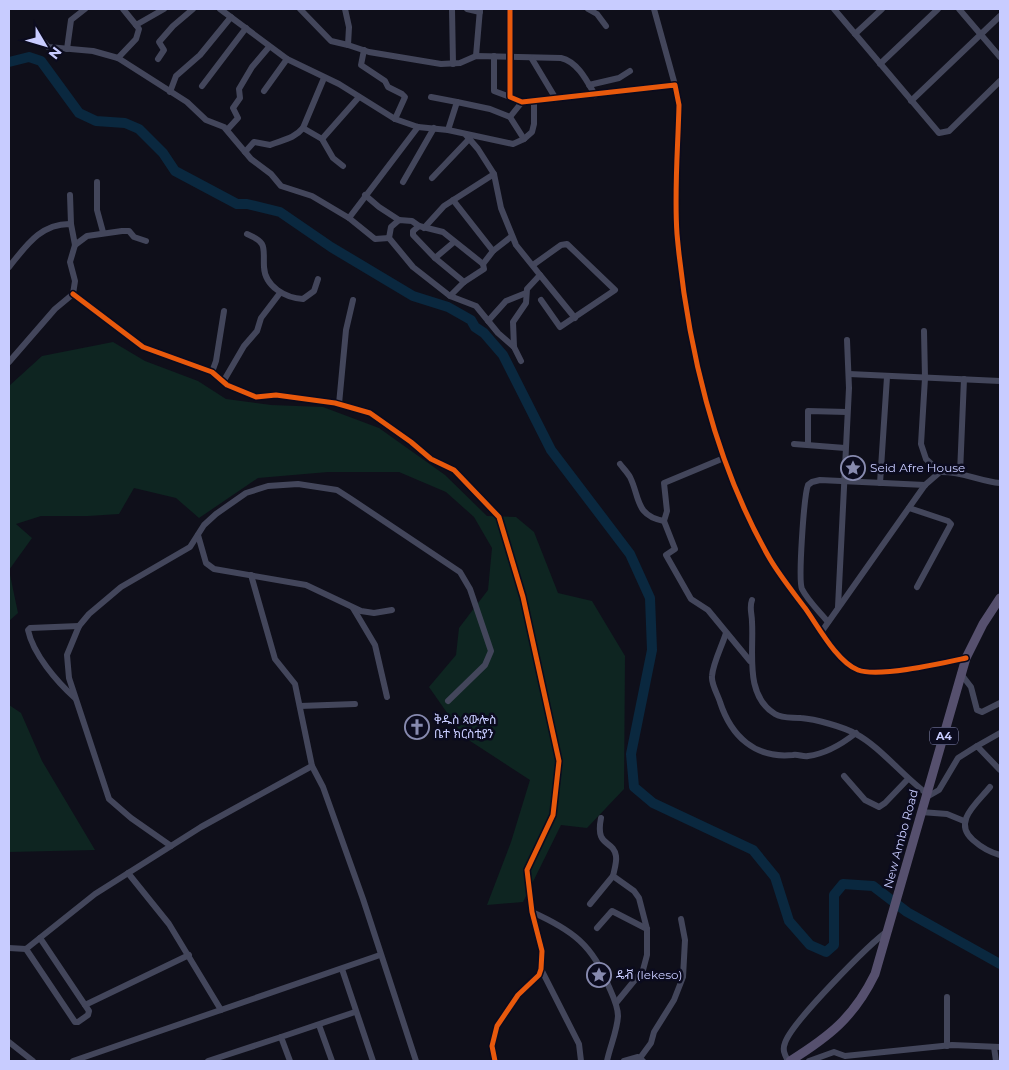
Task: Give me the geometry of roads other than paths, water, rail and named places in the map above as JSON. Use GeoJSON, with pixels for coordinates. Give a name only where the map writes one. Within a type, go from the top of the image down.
{"type":"FeatureCollection","features":[{"type":"Feature","properties":{"kind":"main road","name":"New Ambo Road"},"geometry":{"type":"LineString","coordinates":[[789,1061],[833,1032],[852,1014],[875,974],[966,658],[982,624],[1000,598]]}},
{"type":"Feature","properties":{"kind":"street"},"geometry":{"type":"LineString","coordinates":[[67,49],[70,22],[85,9]]}},
{"type":"Feature","properties":{"kind":"street"},"geometry":{"type":"LineString","coordinates":[[118,58],[136,39],[139,29],[123,9]]}},
{"type":"Feature","properties":{"kind":"street"},"geometry":{"type":"LineString","coordinates":[[136,25],[164,9]]}},
{"type":"Feature","properties":{"kind":"street"},"geometry":{"type":"LineString","coordinates":[[158,59],[164,50],[160,42],[172,26],[193,9]]}},
{"type":"Feature","properties":{"kind":"street"},"geometry":{"type":"LineString","coordinates":[[220,9],[287,59],[359,97],[395,119],[418,127],[448,130],[504,144],[513,144],[524,139],[532,132],[534,102]]}},
{"type":"Feature","properties":{"kind":"street"},"geometry":{"type":"LineString","coordinates":[[300,9],[331,41],[364,50],[425,62],[454,64],[476,56],[511,56],[567,60],[577,68],[595,95]]}},
{"type":"Feature","properties":{"kind":"street"},"geometry":{"type":"LineString","coordinates":[[345,9],[348,45]]}},
{"type":"Feature","properties":{"kind":"street"},"geometry":{"type":"LineString","coordinates":[[452,9],[454,64]]}},
{"type":"Feature","properties":{"kind":"street"},"geometry":{"type":"LineString","coordinates":[[467,9],[480,11],[476,56]]}},
{"type":"Feature","properties":{"kind":"street"},"geometry":{"type":"LineString","coordinates":[[510,9],[510,97]]}},
{"type":"Feature","properties":{"kind":"street"},"geometry":{"type":"LineString","coordinates":[[589,9],[597,14],[606,26]]}},
{"type":"Feature","properties":{"kind":"street"},"geometry":{"type":"LineString","coordinates":[[654,9],[678,95],[677,208],[679,243],[690,330],[702,383],[724,458],[754,529],[770,560],[845,662],[861,672],[913,668],[966,658]]}},
{"type":"Feature","properties":{"kind":"street"},"geometry":{"type":"LineString","coordinates":[[834,9],[934,129],[942,134],[949,131],[1000,81]]}},
{"type":"Feature","properties":{"kind":"street"},"geometry":{"type":"LineString","coordinates":[[855,34],[882,9]]}},
{"type":"Feature","properties":{"kind":"street"},"geometry":{"type":"LineString","coordinates":[[880,64],[938,9]]}},
{"type":"Feature","properties":{"kind":"street"},"geometry":{"type":"LineString","coordinates":[[959,9],[1000,57]]}},
{"type":"Feature","properties":{"kind":"street"},"geometry":{"type":"LineString","coordinates":[[911,101],[1000,16]]}},
{"type":"Feature","properties":{"kind":"street"},"geometry":{"type":"LineString","coordinates":[[170,92],[176,76],[200,55],[230,17]]}},
{"type":"Feature","properties":{"kind":"street"},"geometry":{"type":"LineString","coordinates":[[202,86],[246,28]]}},
{"type":"Feature","properties":{"kind":"street"},"geometry":{"type":"LineString","coordinates":[[37,34],[45,46],[93,51],[118,58],[187,102],[206,120],[218,124],[227,130],[245,152],[281,186],[320,200],[348,218],[375,239],[389,238]]}},
{"type":"Feature","properties":{"kind":"street"},"geometry":{"type":"LineString","coordinates":[[227,130],[238,118],[233,108],[240,98],[238,89],[252,66],[269,47]]}},
{"type":"Feature","properties":{"kind":"street"},"geometry":{"type":"LineString","coordinates":[[364,50],[361,65],[385,82],[388,87],[405,97],[395,119]]}},
{"type":"Feature","properties":{"kind":"street"},"geometry":{"type":"LineString","coordinates":[[494,56],[494,91],[522,102],[675,85]]}},
{"type":"Feature","properties":{"kind":"street"},"geometry":{"type":"LineString","coordinates":[[264,91],[287,59]]}},
{"type":"Feature","properties":{"kind":"street"},"geometry":{"type":"LineString","coordinates":[[532,59],[556,99]]}},
{"type":"Feature","properties":{"kind":"street"},"geometry":{"type":"LineString","coordinates":[[589,84],[619,78],[630,71]]}},
{"type":"Feature","properties":{"kind":"street"},"geometry":{"type":"LineString","coordinates":[[245,152],[254,142],[270,145],[278,140],[295,137],[303,128],[324,78]]}},
{"type":"Feature","properties":{"kind":"street"},"geometry":{"type":"LineString","coordinates":[[322,139],[359,97]]}},
{"type":"Feature","properties":{"kind":"street"},"geometry":{"type":"LineString","coordinates":[[431,97],[490,109],[510,117],[524,139]]}},
{"type":"Feature","properties":{"kind":"street"},"geometry":{"type":"LineString","coordinates":[[448,130],[457,102]]}},
{"type":"Feature","properties":{"kind":"street"},"geometry":{"type":"LineString","coordinates":[[510,117],[522,102]]}},
{"type":"Feature","properties":{"kind":"street"},"geometry":{"type":"LineString","coordinates":[[348,218],[418,127]]}},
{"type":"Feature","properties":{"kind":"street"},"geometry":{"type":"LineString","coordinates":[[303,128],[322,139],[333,158],[343,166]]}},
{"type":"Feature","properties":{"kind":"street"},"geometry":{"type":"LineString","coordinates":[[403,182],[434,128]]}},
{"type":"Feature","properties":{"kind":"street"},"geometry":{"type":"LineString","coordinates":[[468,136],[494,174],[501,208],[516,245],[575,318]]}},
{"type":"Feature","properties":{"kind":"street"},"geometry":{"type":"LineString","coordinates":[[432,178],[468,136]]}},
{"type":"Feature","properties":{"kind":"street"},"geometry":{"type":"LineString","coordinates":[[464,282],[435,258],[413,235],[414,231],[422,227],[444,206],[494,174]]}},
{"type":"Feature","properties":{"kind":"street"},"geometry":{"type":"LineString","coordinates":[[97,182],[97,210],[103,232]]}},
{"type":"Feature","properties":{"kind":"street"},"geometry":{"type":"LineString","coordinates":[[70,195],[71,224],[76,245]]}},
{"type":"Feature","properties":{"kind":"street"},"geometry":{"type":"LineString","coordinates":[[365,195],[379,208],[399,220],[412,221],[422,227],[443,232],[483,264]]}},
{"type":"Feature","properties":{"kind":"street"},"geometry":{"type":"LineString","coordinates":[[453,200],[492,251]]}},
{"type":"Feature","properties":{"kind":"street"},"geometry":{"type":"LineString","coordinates":[[399,220],[391,227],[389,238],[413,267],[450,296],[461,302],[473,303],[514,347],[521,361]]}},
{"type":"Feature","properties":{"kind":"street"},"geometry":{"type":"LineString","coordinates":[[9,267],[43,230],[60,224],[71,224]]}},
{"type":"Feature","properties":{"kind":"street"},"geometry":{"type":"LineString","coordinates":[[9,362],[55,309],[73,294],[74,281],[70,262],[76,245],[87,236],[103,232],[128,231],[134,237],[146,240]]}},
{"type":"Feature","properties":{"kind":"street"},"geometry":{"type":"LineString","coordinates":[[247,234],[259,239],[262,244],[266,253],[266,275],[280,294],[303,299],[314,291],[318,278]]}},
{"type":"Feature","properties":{"kind":"street"},"geometry":{"type":"LineString","coordinates":[[450,296],[464,282],[484,269],[483,264],[492,251],[512,236]]}},
{"type":"Feature","properties":{"kind":"street"},"geometry":{"type":"LineString","coordinates":[[435,258],[454,242]]}},
{"type":"Feature","properties":{"kind":"street"},"geometry":{"type":"LineString","coordinates":[[533,265],[561,245],[567,244],[614,288],[614,293],[559,327],[541,300]]}},
{"type":"Feature","properties":{"kind":"street"},"geometry":{"type":"LineString","coordinates":[[514,347],[514,322],[526,303],[526,293],[530,285],[540,275]]}},
{"type":"Feature","properties":{"kind":"street"},"geometry":{"type":"LineString","coordinates":[[488,321],[506,301],[526,293]]}},
{"type":"Feature","properties":{"kind":"street"},"geometry":{"type":"LineString","coordinates":[[73,294],[143,347],[212,372],[227,386],[256,397],[276,395],[339,404],[370,413],[411,442],[431,459],[454,470],[499,517],[523,597],[558,754],[553,815],[527,870],[532,912],[542,951],[541,969],[539,975],[518,995],[496,1026],[492,1046],[495,1061]]}},
{"type":"Feature","properties":{"kind":"street"},"geometry":{"type":"LineString","coordinates":[[223,382],[244,346],[257,331],[261,318],[280,294]]}},
{"type":"Feature","properties":{"kind":"street"},"geometry":{"type":"LineString","coordinates":[[339,404],[346,330],[354,300]]}},
{"type":"Feature","properties":{"kind":"street"},"geometry":{"type":"LineString","coordinates":[[212,372],[216,361],[224,312]]}},
{"type":"Feature","properties":{"kind":"street"},"geometry":{"type":"LineString","coordinates":[[924,332],[925,378],[921,444],[926,459],[940,472],[960,473],[981,481],[1000,483]]}},
{"type":"Feature","properties":{"kind":"street"},"geometry":{"type":"LineString","coordinates":[[838,607],[849,374],[847,340]]}},
{"type":"Feature","properties":{"kind":"street"},"geometry":{"type":"LineString","coordinates":[[849,374],[1000,381]]}},
{"type":"Feature","properties":{"kind":"street"},"geometry":{"type":"LineString","coordinates":[[880,483],[887,377]]}},
{"type":"Feature","properties":{"kind":"street"},"geometry":{"type":"LineString","coordinates":[[960,473],[964,379]]}},
{"type":"Feature","properties":{"kind":"street"},"geometry":{"type":"LineString","coordinates":[[808,445],[808,411],[847,412]]}},
{"type":"Feature","properties":{"kind":"street"},"geometry":{"type":"LineString","coordinates":[[794,444],[845,448]]}},
{"type":"Feature","properties":{"kind":"street"},"geometry":{"type":"LineString","coordinates":[[724,458],[664,483],[667,511],[664,521],[675,549],[666,555],[690,599],[708,610],[750,661]]}},
{"type":"Feature","properties":{"kind":"street"},"geometry":{"type":"LineString","coordinates":[[620,464],[630,477],[638,506],[656,520],[664,521]]}},
{"type":"Feature","properties":{"kind":"street"},"geometry":{"type":"LineString","coordinates":[[822,631],[925,485],[940,472]]}},
{"type":"Feature","properties":{"kind":"street"},"geometry":{"type":"LineString","coordinates":[[828,622],[802,588],[801,539],[804,530],[806,491],[810,483],[817,481],[925,485]]}},
{"type":"Feature","properties":{"kind":"street"},"geometry":{"type":"LineString","coordinates":[[171,846],[131,818],[109,799],[76,699],[70,678],[67,655],[79,626],[121,587],[190,547],[216,514],[246,493],[268,486],[298,484],[337,490],[424,546],[460,572],[470,589],[491,650],[485,665],[448,701]]}},
{"type":"Feature","properties":{"kind":"street"},"geometry":{"type":"LineString","coordinates":[[909,508],[948,521],[951,524],[917,587]]}},
{"type":"Feature","properties":{"kind":"street"},"geometry":{"type":"LineString","coordinates":[[198,535],[210,567],[228,573],[251,575],[306,585],[353,608],[374,613],[392,610]]}},
{"type":"Feature","properties":{"kind":"street"},"geometry":{"type":"LineString","coordinates":[[251,575],[275,659],[295,684],[312,766],[322,787],[352,867],[416,1061]]}},
{"type":"Feature","properties":{"kind":"street"},"geometry":{"type":"LineString","coordinates":[[752,600],[750,607],[752,622],[750,661],[756,689],[762,701],[775,714],[786,718],[801,718],[856,733],[925,796],[939,790],[958,758],[1000,733]]}},
{"type":"Feature","properties":{"kind":"street"},"geometry":{"type":"LineString","coordinates":[[353,608],[375,645],[387,697]]}},
{"type":"Feature","properties":{"kind":"street"},"geometry":{"type":"LineString","coordinates":[[76,699],[67,691],[39,654],[28,630],[30,628],[79,626]]}},
{"type":"Feature","properties":{"kind":"street"},"geometry":{"type":"LineString","coordinates":[[726,632],[712,677],[725,717],[736,733],[763,753],[785,756],[794,754],[806,756],[819,753],[837,746],[856,733]]}},
{"type":"Feature","properties":{"kind":"street"},"geometry":{"type":"LineString","coordinates":[[962,674],[971,687],[977,710],[982,712],[1000,703]]}},
{"type":"Feature","properties":{"kind":"street"},"geometry":{"type":"LineString","coordinates":[[300,706],[355,704]]}},
{"type":"Feature","properties":{"kind":"street"},"geometry":{"type":"LineString","coordinates":[[978,746],[1000,770]]}},
{"type":"Feature","properties":{"kind":"street"},"geometry":{"type":"LineString","coordinates":[[9,948],[26,948],[69,912],[128,873],[171,846],[312,766]]}},
{"type":"Feature","properties":{"kind":"street"},"geometry":{"type":"LineString","coordinates":[[844,776],[865,800],[879,807],[908,779]]}},
{"type":"Feature","properties":{"kind":"street"},"geometry":{"type":"LineString","coordinates":[[990,786],[964,821],[966,834],[988,852],[1000,855]]}},
{"type":"Feature","properties":{"kind":"street"},"geometry":{"type":"LineString","coordinates":[[921,812],[947,814],[964,821]]}},
{"type":"Feature","properties":{"kind":"street"},"geometry":{"type":"LineString","coordinates":[[590,904],[613,876],[616,858],[616,854],[601,839],[598,831],[601,818]]}},
{"type":"Feature","properties":{"kind":"street"},"geometry":{"type":"LineString","coordinates":[[128,873],[169,924],[221,1010]]}},
{"type":"Feature","properties":{"kind":"street"},"geometry":{"type":"LineString","coordinates":[[613,876],[637,894],[647,929],[648,955],[643,970],[616,1003]]}},
{"type":"Feature","properties":{"kind":"street"},"geometry":{"type":"LineString","coordinates":[[597,928],[612,911],[647,929]]}},
{"type":"Feature","properties":{"kind":"street"},"geometry":{"type":"LineString","coordinates":[[532,912],[565,928],[590,949],[605,976],[616,1003],[618,1014],[617,1028],[607,1061]]}},
{"type":"Feature","properties":{"kind":"street"},"geometry":{"type":"LineString","coordinates":[[624,1061],[642,1059],[651,1043],[656,1028],[674,1000],[683,977],[685,940],[681,918]]}},
{"type":"Feature","properties":{"kind":"street"},"geometry":{"type":"LineString","coordinates":[[789,1061],[784,1050],[789,1035],[820,997],[875,939],[890,926]]}},
{"type":"Feature","properties":{"kind":"street"},"geometry":{"type":"LineString","coordinates":[[26,948],[75,1022],[88,1015],[85,1005],[40,938]]}},
{"type":"Feature","properties":{"kind":"street"},"geometry":{"type":"LineString","coordinates":[[85,1005],[189,955]]}},
{"type":"Feature","properties":{"kind":"street"},"geometry":{"type":"LineString","coordinates":[[73,1061],[380,955]]}},
{"type":"Feature","properties":{"kind":"street"},"geometry":{"type":"LineString","coordinates":[[342,969],[373,1061]]}},
{"type":"Feature","properties":{"kind":"street"},"geometry":{"type":"LineString","coordinates":[[541,969],[579,1044],[581,1061]]}},
{"type":"Feature","properties":{"kind":"street"},"geometry":{"type":"LineString","coordinates":[[947,997],[947,1046]]}},
{"type":"Feature","properties":{"kind":"street"},"geometry":{"type":"LineString","coordinates":[[208,1061],[355,1012]]}},
{"type":"Feature","properties":{"kind":"street"},"geometry":{"type":"LineString","coordinates":[[319,1025],[332,1061]]}},
{"type":"Feature","properties":{"kind":"street"},"geometry":{"type":"LineString","coordinates":[[281,1037],[290,1061]]}},
{"type":"Feature","properties":{"kind":"street"},"geometry":{"type":"LineString","coordinates":[[9,1042],[33,1061]]}},
{"type":"Feature","properties":{"kind":"street"},"geometry":{"type":"LineString","coordinates":[[809,1061],[834,1052],[846,1059],[947,1046],[997,1047],[996,1061]]}},
{"type":"Feature","properties":{"kind":"waterway"},"geometry":{"type":"LineString","coordinates":[[9,62],[29,57],[41,61],[79,113],[96,121],[125,123],[139,129],[163,153],[175,171],[237,204],[247,204],[280,212],[331,247],[413,296],[448,307],[471,320],[475,327],[484,333],[503,355],[551,450],[630,554],[650,598],[652,650],[631,754],[634,787],[653,803],[753,850],[775,877],[789,921],[810,945],[826,952],[834,945],[834,895],[843,884],[873,886],[907,912],[1000,964]]}},
{"type":"Feature","properties":{"kind":"place","name":"Seid Afre House"},"geometry":{"type":"Point","coordinates":[853,468]}},
{"type":"Feature","properties":{"kind":"place","name":"ቅዱስ ጳውሎስ ቤተ ክርስቲያን"},"geometry":{"type":"Point","coordinates":[417,727]}},
{"type":"Feature","properties":{"kind":"place","name":"ዴቭ (lekeso)"},"geometry":{"type":"Point","coordinates":[599,975]}}]}
